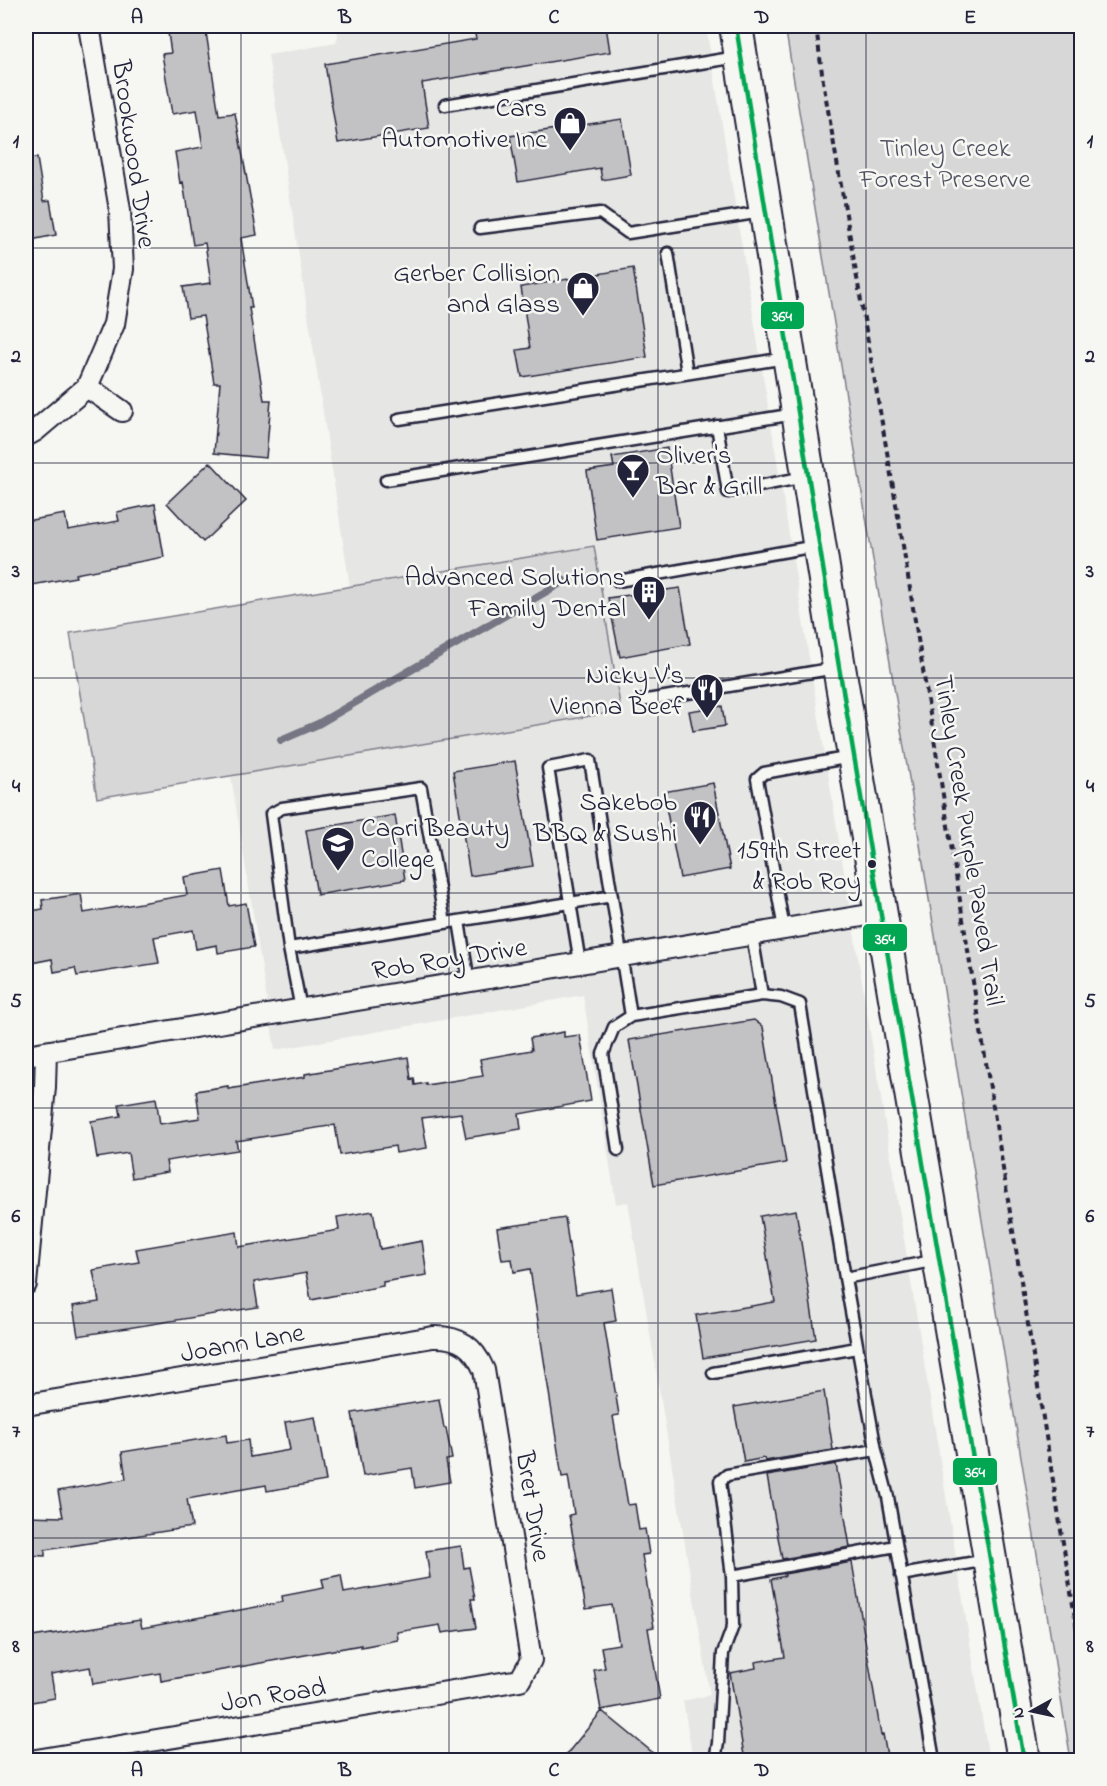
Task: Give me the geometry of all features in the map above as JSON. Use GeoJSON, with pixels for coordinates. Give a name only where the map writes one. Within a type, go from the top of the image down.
{"type":"FeatureCollection","features":[{"type":"Feature","properties":{"kind":"main road"},"geometry":{"type":"LineString","coordinates":[[736,26],[839,667],[1024,1761]]}},
{"type":"Feature","properties":{"kind":"street","name":"Brookwood Drive"},"geometry":{"type":"LineString","coordinates":[[87,387],[114,324],[123,269],[120,210],[89,26]]}},
{"type":"Feature","properties":{"kind":"street"},"geometry":{"type":"LineString","coordinates":[[26,436],[87,387],[122,411]]}},
{"type":"Feature","properties":{"kind":"street","name":"Rob Roy Drive"},"geometry":{"type":"LineString","coordinates":[[26,1055],[881,914]]}},
{"type":"Feature","properties":{"kind":"street"},"geometry":{"type":"LineString","coordinates":[[26,1284],[45,1087],[46,1052]]}},
{"type":"Feature","properties":{"kind":"street","name":"Joann Lane"},"geometry":{"type":"LineString","coordinates":[[26,1405],[433,1337],[451,1338],[466,1344]]}},
{"type":"Feature","properties":{"kind":"street","name":"Bret Drive"},"geometry":{"type":"LineString","coordinates":[[466,1344],[478,1356],[484,1370],[529,1640],[531,1660],[520,1680]]}},
{"type":"Feature","properties":{"kind":"street","name":"Jon Road"},"geometry":{"type":"LineString","coordinates":[[36,1761],[520,1680]]}},
{"type":"Feature","properties":{"kind":"lane"},"geometry":{"type":"LineString","coordinates":[[445,105],[741,57]]}},
{"type":"Feature","properties":{"kind":"lane"},"geometry":{"type":"LineString","coordinates":[[480,228],[600,213],[628,233],[765,211]]}},
{"type":"Feature","properties":{"kind":"lane"},"geometry":{"type":"LineString","coordinates":[[668,253],[687,374]]}},
{"type":"Feature","properties":{"kind":"lane"},"geometry":{"type":"LineString","coordinates":[[399,419],[789,357]]}},
{"type":"Feature","properties":{"kind":"lane"},"geometry":{"type":"LineString","coordinates":[[386,480],[798,413]]}},
{"type":"Feature","properties":{"kind":"lane"},"geometry":{"type":"LineString","coordinates":[[717,426],[728,492],[808,476]]}},
{"type":"Feature","properties":{"kind":"lane"},"geometry":{"type":"LineString","coordinates":[[618,581],[819,545]]}},
{"type":"Feature","properties":{"kind":"lane"},"geometry":{"type":"LineString","coordinates":[[641,700],[839,667]]}},
{"type":"Feature","properties":{"kind":"lane"},"geometry":{"type":"LineString","coordinates":[[784,929],[757,779],[764,773],[854,756]]}},
{"type":"Feature","properties":{"kind":"lane"},"geometry":{"type":"LineString","coordinates":[[580,963],[548,768],[590,760],[631,1016]]}},
{"type":"Feature","properties":{"kind":"lane"},"geometry":{"type":"LineString","coordinates":[[301,1009],[289,948],[271,814],[282,808],[421,788],[444,923]]}},
{"type":"Feature","properties":{"kind":"lane"},"geometry":{"type":"LineString","coordinates":[[289,948],[612,896]]}},
{"type":"Feature","properties":{"kind":"lane"},"geometry":{"type":"LineString","coordinates":[[459,921],[469,982]]}},
{"type":"Feature","properties":{"kind":"lane"},"geometry":{"type":"LineString","coordinates":[[752,935],[762,995]]}},
{"type":"Feature","properties":{"kind":"lane"},"geometry":{"type":"LineString","coordinates":[[618,1150],[603,1054],[614,1028],[631,1016],[762,995],[781,997],[800,1004],[845,1278],[876,1450],[888,1497],[934,1761]]}},
{"type":"Feature","properties":{"kind":"lane"},"geometry":{"type":"LineString","coordinates":[[845,1278],[940,1259]]}},
{"type":"Feature","properties":{"kind":"lane"},"geometry":{"type":"LineString","coordinates":[[713,1374],[858,1348]]}},
{"type":"Feature","properties":{"kind":"lane"},"geometry":{"type":"LineString","coordinates":[[715,1761],[723,1653],[733,1626],[732,1576],[720,1481],[727,1475],[876,1450]]}},
{"type":"Feature","properties":{"kind":"lane"},"geometry":{"type":"LineString","coordinates":[[732,1576],[896,1546]]}},
{"type":"Feature","properties":{"kind":"lane"},"geometry":{"type":"LineString","coordinates":[[902,1575],[991,1560]]}},
{"type":"Feature","properties":{"kind":"path","name":"Tinley Creek Purple Paved Trail"},"geometry":{"type":"LineString","coordinates":[[816,26],[823,81],[905,556],[1082,1661]]}},
{"type":"Feature","properties":{"kind":"shaded area"},"geometry":{"type":"Polygon","coordinates":[[[336,26],[706,26],[989,1760],[693,1760],[683,1701],[710,1695],[628,1202],[616,1204],[583,995],[275,1050],[231,776],[621,711],[594,546],[350,587],[268,55],[336,43],[338,36],[336,26]]]}},
{"type":"Feature","properties":{"kind":"green space","name":"Tinley Creek Forest Preserve"},"geometry":{"type":"Polygon","coordinates":[[[785,26],[1081,26],[1081,1760],[1071,1760],[785,26]]]}},
{"type":"Feature","properties":{"kind":"green space"},"geometry":{"type":"Polygon","coordinates":[[[594,546],[621,711],[97,798],[70,633],[594,546]]]}},
{"type":"Feature","properties":{"kind":"building"},"geometry":{"type":"Polygon","coordinates":[[[167,26],[205,26],[219,115],[235,113],[257,235],[241,238],[252,308],[249,308],[264,400],[271,400],[266,458],[214,453],[220,383],[214,383],[203,316],[188,318],[183,287],[211,283],[205,243],[193,245],[183,182],[180,183],[175,152],[203,147],[197,110],[172,114],[162,54],[171,53],[167,26]]]}},
{"type":"Feature","properties":{"kind":"building"},"geometry":{"type":"Polygon","coordinates":[[[496,26],[606,26],[610,52],[422,83],[429,128],[338,143],[325,64],[476,39],[474,29],[496,26]]]}},
{"type":"Feature","properties":{"kind":"building","name":"Cars Automotive Inc"},"geometry":{"type":"Polygon","coordinates":[[[622,119],[631,175],[602,180],[600,168],[518,182],[510,136],[622,119]]]}},
{"type":"Feature","properties":{"kind":"building"},"geometry":{"type":"Polygon","coordinates":[[[37,158],[44,201],[50,200],[56,235],[26,241],[26,159],[37,158]]]}},
{"type":"Feature","properties":{"kind":"building","name":"Gerber Collision and Glass"},"geometry":{"type":"Polygon","coordinates":[[[633,268],[647,357],[522,377],[517,350],[530,348],[521,287],[633,268]]]}},
{"type":"Feature","properties":{"kind":"building","name":"Oliver's Bar & Grill"},"geometry":{"type":"Polygon","coordinates":[[[667,448],[679,527],[597,540],[587,471],[614,467],[612,457],[667,448]]]}},
{"type":"Feature","properties":{"kind":"building"},"geometry":{"type":"Polygon","coordinates":[[[210,462],[246,501],[203,542],[167,503],[210,462]]]}},
{"type":"Feature","properties":{"kind":"building"},"geometry":{"type":"Polygon","coordinates":[[[155,504],[164,557],[26,586],[26,521],[65,514],[68,530],[119,521],[117,512],[155,504]]]}},
{"type":"Feature","properties":{"kind":"building","name":"Advanced Solutions Family Dental"},"geometry":{"type":"Polygon","coordinates":[[[680,588],[690,644],[620,657],[608,598],[680,588]]]}},
{"type":"Feature","properties":{"kind":"building","name":"Nicky V's Vienna Beef"},"geometry":{"type":"Polygon","coordinates":[[[722,706],[725,726],[693,731],[689,711],[722,706]]]}},
{"type":"Feature","properties":{"kind":"building"},"geometry":{"type":"Polygon","coordinates":[[[515,761],[533,866],[470,876],[453,771],[515,761]]]}},
{"type":"Feature","properties":{"kind":"building","name":"Sakebob BBQ & Sushi"},"geometry":{"type":"Polygon","coordinates":[[[713,783],[730,869],[680,878],[663,792],[713,783]]]}},
{"type":"Feature","properties":{"kind":"building"},"geometry":{"type":"Polygon","coordinates":[[[395,815],[405,880],[317,895],[306,830],[395,815]]]}},
{"type":"Feature","properties":{"kind":"building"},"geometry":{"type":"Polygon","coordinates":[[[223,870],[229,906],[246,903],[254,947],[218,953],[217,945],[196,949],[193,930],[154,937],[159,963],[77,976],[75,968],[54,972],[52,959],[26,964],[26,912],[43,909],[42,900],[81,894],[84,913],[187,895],[184,877],[223,870]]]}},
{"type":"Feature","properties":{"kind":"building"},"geometry":{"type":"Polygon","coordinates":[[[754,1020],[763,1027],[786,1163],[654,1185],[629,1040],[754,1020]]]}},
{"type":"Feature","properties":{"kind":"building"},"geometry":{"type":"Polygon","coordinates":[[[564,1032],[564,1037],[580,1035],[591,1101],[519,1114],[521,1129],[466,1138],[461,1113],[422,1118],[427,1148],[396,1153],[395,1146],[340,1155],[335,1125],[236,1141],[238,1150],[166,1161],[168,1172],[132,1178],[128,1153],[97,1158],[91,1121],[121,1116],[119,1104],[156,1098],[160,1124],[200,1118],[196,1091],[228,1086],[228,1089],[305,1077],[305,1074],[408,1057],[411,1079],[414,1078],[415,1085],[483,1076],[480,1059],[532,1050],[530,1038],[564,1032]]]}},
{"type":"Feature","properties":{"kind":"building"},"geometry":{"type":"Polygon","coordinates":[[[796,1210],[816,1339],[703,1358],[696,1315],[775,1302],[760,1216],[796,1210]]]}},
{"type":"Feature","properties":{"kind":"building"},"geometry":{"type":"Polygon","coordinates":[[[373,1211],[380,1249],[422,1241],[427,1275],[383,1282],[383,1286],[311,1300],[306,1273],[254,1282],[258,1307],[78,1336],[73,1306],[99,1302],[93,1270],[139,1262],[136,1249],[237,1232],[239,1247],[339,1230],[337,1217],[373,1211]]]}},
{"type":"Feature","properties":{"kind":"building"},"geometry":{"type":"Polygon","coordinates":[[[565,1218],[576,1294],[611,1288],[616,1321],[604,1323],[619,1415],[613,1416],[628,1505],[635,1504],[639,1530],[645,1529],[649,1554],[642,1555],[654,1627],[648,1628],[660,1699],[601,1710],[594,1670],[605,1668],[601,1647],[619,1644],[612,1605],[586,1609],[569,1515],[574,1514],[568,1476],[562,1477],[530,1269],[514,1272],[512,1259],[502,1260],[497,1228],[565,1218]]]}},
{"type":"Feature","properties":{"kind":"building"},"geometry":{"type":"Polygon","coordinates":[[[824,1391],[833,1450],[765,1461],[764,1458],[744,1462],[734,1407],[824,1391]]]}},
{"type":"Feature","properties":{"kind":"building"},"geometry":{"type":"Polygon","coordinates":[[[439,1399],[452,1459],[446,1460],[450,1482],[415,1488],[412,1468],[363,1476],[352,1413],[439,1399]]]}},
{"type":"Feature","properties":{"kind":"building"},"geometry":{"type":"Polygon","coordinates":[[[315,1417],[326,1481],[267,1491],[266,1485],[187,1499],[192,1527],[45,1550],[45,1556],[26,1555],[26,1516],[63,1517],[58,1491],[126,1479],[122,1452],[226,1435],[227,1443],[248,1440],[250,1457],[290,1450],[285,1422],[315,1417]]]}},
{"type":"Feature","properties":{"kind":"building"},"geometry":{"type":"Polygon","coordinates":[[[836,1464],[850,1547],[782,1559],[767,1476],[836,1464]]]}},
{"type":"Feature","properties":{"kind":"building"},"geometry":{"type":"Polygon","coordinates":[[[461,1546],[464,1568],[469,1567],[475,1599],[471,1599],[476,1628],[442,1633],[440,1625],[397,1632],[398,1640],[161,1681],[160,1673],[93,1684],[90,1667],[51,1674],[55,1698],[26,1703],[26,1638],[140,1620],[142,1628],[283,1602],[282,1596],[324,1588],[322,1579],[341,1575],[344,1593],[430,1578],[426,1551],[461,1546]]]}},
{"type":"Feature","properties":{"kind":"building"},"geometry":{"type":"Polygon","coordinates":[[[852,1562],[881,1735],[883,1734],[888,1761],[745,1761],[730,1673],[756,1668],[755,1662],[785,1657],[771,1579],[785,1576],[784,1574],[852,1562]]]}},
{"type":"Feature","properties":{"kind":"building"},"geometry":{"type":"Polygon","coordinates":[[[602,1711],[663,1761],[561,1761],[602,1711]]]}},
{"type":"Feature","properties":{"kind":"waterway"},"geometry":{"type":"LineString","coordinates":[[281,740],[318,724],[564,581]]}},
{"type":"Feature","properties":{"kind":"transit line","name":"364"},"geometry":{"type":"LineString","coordinates":[[736,26],[839,667],[1024,1760]]}},
{"type":"Feature","properties":{"kind":"place","name":"Cars Automotive Inc"},"geometry":{"type":"Point","coordinates":[570,152]}},
{"type":"Feature","properties":{"kind":"place","name":"Gerber Collision and Glass"},"geometry":{"type":"Point","coordinates":[583,317]}},
{"type":"Feature","properties":{"kind":"place","name":"Oliver's Bar & Grill"},"geometry":{"type":"Point","coordinates":[633,499]}},
{"type":"Feature","properties":{"kind":"place","name":"Advanced Solutions Family Dental"},"geometry":{"type":"Point","coordinates":[649,621]}},
{"type":"Feature","properties":{"kind":"place","name":"Nicky V's Vienna Beef"},"geometry":{"type":"Point","coordinates":[707,719]}},
{"type":"Feature","properties":{"kind":"place","name":"Sakebob BBQ & Sushi"},"geometry":{"type":"Point","coordinates":[700,846]}},
{"type":"Feature","properties":{"kind":"place","name":"159th Street & Rob Roy"},"geometry":{"type":"Point","coordinates":[872,864]}},
{"type":"Feature","properties":{"kind":"place","name":"Capri Beauty College"},"geometry":{"type":"Point","coordinates":[338,872]}}]}
